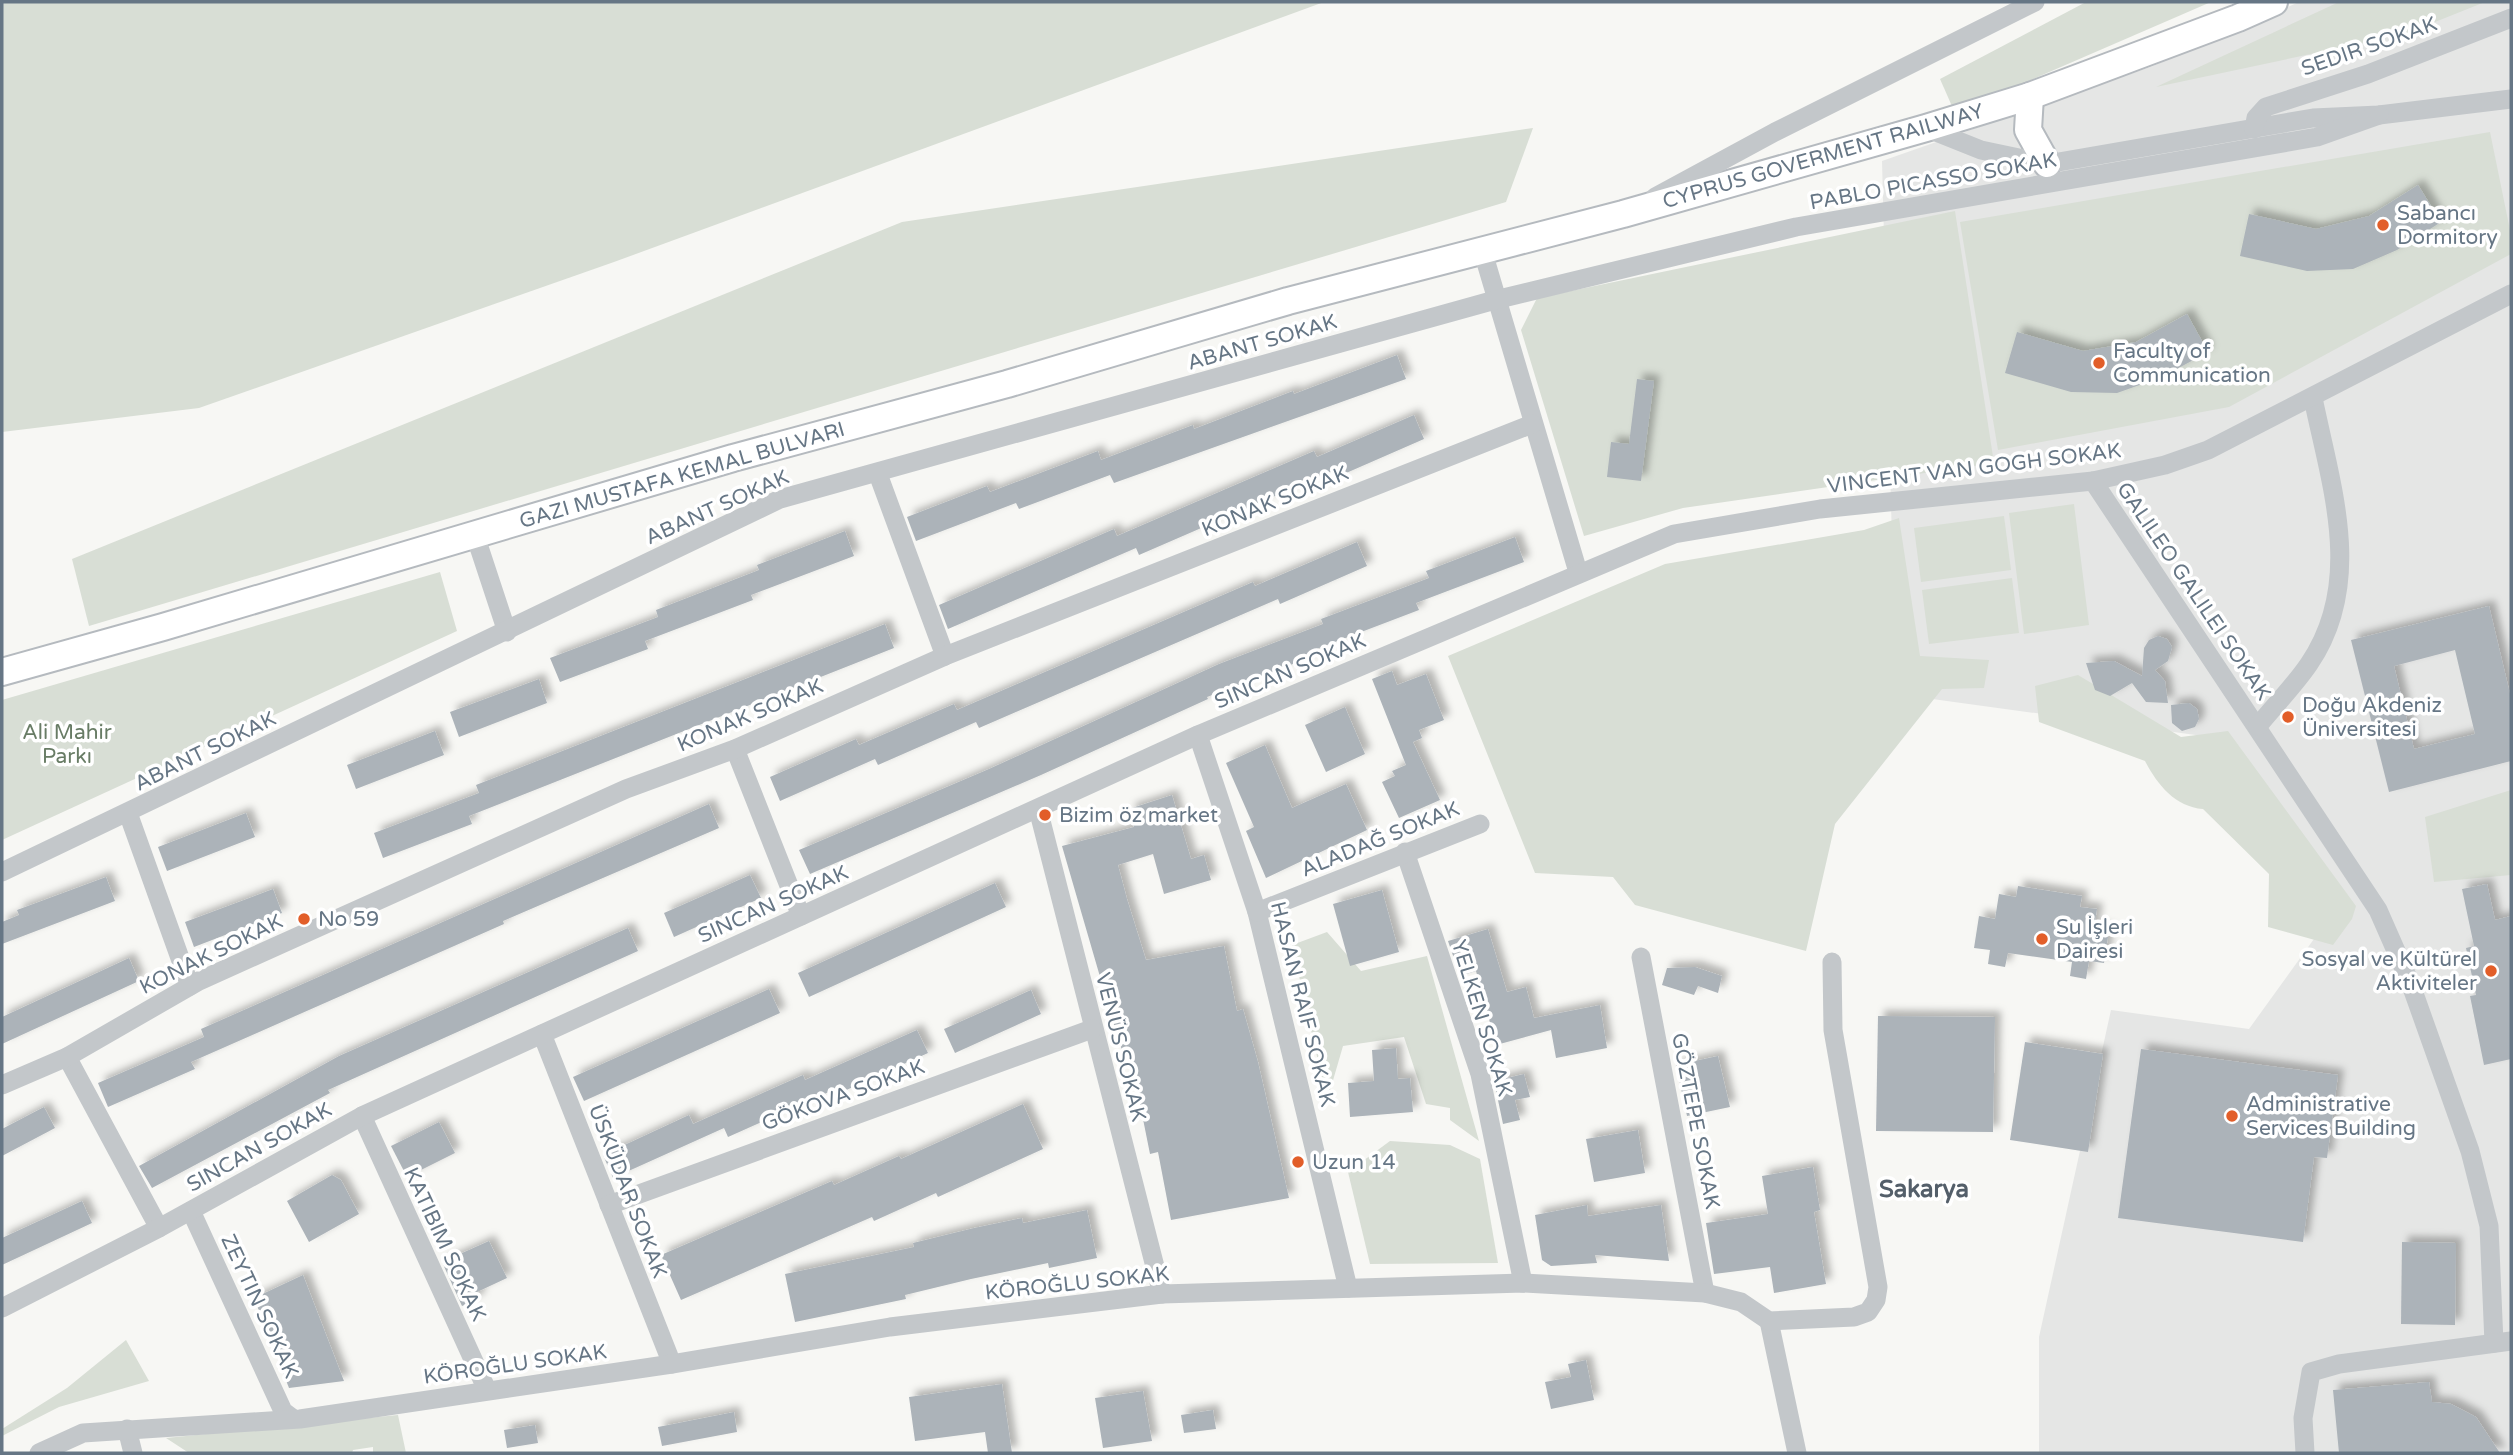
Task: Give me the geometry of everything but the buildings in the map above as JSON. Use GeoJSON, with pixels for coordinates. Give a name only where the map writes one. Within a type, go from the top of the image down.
{"type":"FeatureCollection","features":[{"type":"Feature","properties":{"kind":"main road","name":"CYPRUS GOVERMENT RAILWAY"},"geometry":{"type":"LineString","coordinates":[[2,672],[733,457],[1007,384],[1363,281],[1623,214],[1926,128],[2030,96],[2274,2]]}},
{"type":"Feature","properties":{"kind":"main road"},"geometry":{"type":"LineString","coordinates":[[2030,96],[2028,130],[2047,164]]}},
{"type":"Feature","properties":{"kind":"street"},"geometry":{"type":"LineString","coordinates":[[1623,214],[1775,132],[2035,2]]}},
{"type":"Feature","properties":{"kind":"street","name":"SEDIR SOKAK"},"geometry":{"type":"LineString","coordinates":[[2255,130],[2256,118],[2266,107],[2368,74],[2511,18]]}},
{"type":"Feature","properties":{"kind":"street","name":"PABLO PICASSO SOKAK"},"geometry":{"type":"LineString","coordinates":[[1926,128],[1981,150],[2047,164],[2313,118],[2379,115],[2511,99]]}},
{"type":"Feature","properties":{"kind":"street","name":"PABLO PICASSO SOKAK"},"geometry":{"type":"LineString","coordinates":[[1495,300],[1796,227],[2317,137],[2379,115]]}},
{"type":"Feature","properties":{"kind":"street"},"geometry":{"type":"LineString","coordinates":[[1482,249],[1578,572]]}},
{"type":"Feature","properties":{"kind":"street","name":"VINCENT VAN GOGH SOKAK"},"geometry":{"type":"LineString","coordinates":[[1578,572],[1674,534],[1739,520],[2093,481],[2165,466],[2208,450],[2313,398],[2511,294]]}},
{"type":"Feature","properties":{"kind":"street","name":"ABANT SOKAK"},"geometry":{"type":"LineString","coordinates":[[2,872],[780,499],[878,474],[1495,300]]}},
{"type":"Feature","properties":{"kind":"street"},"geometry":{"type":"LineString","coordinates":[[2258,726],[2310,663],[2330,623],[2341,585],[2342,544],[2313,398]]}},
{"type":"Feature","properties":{"kind":"street","name":"KONAK SOKAK"},"geometry":{"type":"LineString","coordinates":[[2,1085],[67,1056],[190,986],[626,789],[735,748],[945,656],[1532,424]]}},
{"type":"Feature","properties":{"kind":"street"},"geometry":{"type":"LineString","coordinates":[[878,474],[945,656]]}},
{"type":"Feature","properties":{"kind":"street","name":"GALILEO GALILEI SOKAK"},"geometry":{"type":"LineString","coordinates":[[2093,481],[2369,895],[2411,985],[2470,1152],[2489,1226],[2503,1342]]}},
{"type":"Feature","properties":{"kind":"street"},"geometry":{"type":"LineString","coordinates":[[475,535],[507,632]]}},
{"type":"Feature","properties":{"kind":"street","name":"SINCAN SOKAK"},"geometry":{"type":"LineString","coordinates":[[2,1308],[191,1211],[362,1116],[1198,735],[1578,572]]}},
{"type":"Feature","properties":{"kind":"street","name":"HASAN RAIF SOKAK"},"geometry":{"type":"LineString","coordinates":[[1198,735],[1257,912],[1348,1288]]}},
{"type":"Feature","properties":{"kind":"street"},"geometry":{"type":"LineString","coordinates":[[735,748],[801,916]]}},
{"type":"Feature","properties":{"kind":"street","name":"VENÜS SOKAK"},"geometry":{"type":"LineString","coordinates":[[1038,810],[1161,1294]]}},
{"type":"Feature","properties":{"kind":"street"},"geometry":{"type":"LineString","coordinates":[[128,813],[190,986]]}},
{"type":"Feature","properties":{"kind":"street","name":"ALADAĞ SOKAK"},"geometry":{"type":"LineString","coordinates":[[1257,912],[1480,824]]}},
{"type":"Feature","properties":{"kind":"street","name":"YELKEN SOKAK"},"geometry":{"type":"LineString","coordinates":[[1405,852],[1479,1074],[1523,1283]]}},
{"type":"Feature","properties":{"kind":"street","name":"GÖZTEPE SOKAK"},"geometry":{"type":"LineString","coordinates":[[1641,957],[1705,1293]]}},
{"type":"Feature","properties":{"kind":"street"},"geometry":{"type":"LineString","coordinates":[[1797,1453],[1769,1321],[1853,1317],[1868,1312],[1876,1300],[1878,1287],[1833,1030],[1832,962]]}},
{"type":"Feature","properties":{"kind":"street","name":"GÖKOVA SOKAK"},"geometry":{"type":"LineString","coordinates":[[609,1205],[1092,1029]]}},
{"type":"Feature","properties":{"kind":"street","name":"ÜSKÜDAR SOKAK"},"geometry":{"type":"LineString","coordinates":[[542,1034],[672,1364]]}},
{"type":"Feature","properties":{"kind":"street"},"geometry":{"type":"LineString","coordinates":[[67,1056],[159,1228]]}},
{"type":"Feature","properties":{"kind":"street","name":"KATIBIM SOKAK"},"geometry":{"type":"LineString","coordinates":[[362,1116],[487,1390]]}},
{"type":"Feature","properties":{"kind":"street","name":"ZEYTIN SOKAK"},"geometry":{"type":"LineString","coordinates":[[191,1211],[284,1411],[291,1418]]}},
{"type":"Feature","properties":{"kind":"street","name":"KÖROĞLU SOKAK"},"geometry":{"type":"LineString","coordinates":[[39,1453],[83,1433],[312,1418],[672,1364],[890,1327],[1161,1294],[1523,1283],[1705,1293],[1741,1301],[1769,1321]]}},
{"type":"Feature","properties":{"kind":"street"},"geometry":{"type":"LineString","coordinates":[[2305,1453],[2303,1418],[2311,1372],[2339,1364],[2503,1342]]}},
{"type":"Feature","properties":{"kind":"street"},"geometry":{"type":"LineString","coordinates":[[127,1429],[133,1453]]}},
{"type":"Feature","properties":{"kind":"shaded area","name":"Doğu Akdeniz Üniversitesi"},"geometry":{"type":"Polygon","coordinates":[[[2299,2],[2511,2],[2511,1453],[2039,1453],[2039,1337],[2111,1010],[2249,1029],[2342,900],[2232,740],[1896,694],[1882,161],[2153,66],[2299,2]]]}},
{"type":"Feature","properties":{"kind":"green space"},"geometry":{"type":"Polygon","coordinates":[[[2,2],[1324,2],[614,262],[199,408],[2,432],[2,2]]]}},
{"type":"Feature","properties":{"kind":"green space"},"geometry":{"type":"Polygon","coordinates":[[[2086,2],[2211,2],[1955,113],[1940,79],[2086,2]]]}},
{"type":"Feature","properties":{"kind":"green space"},"geometry":{"type":"Polygon","coordinates":[[[2339,2],[2485,2],[2405,34],[2156,87],[2339,2]]]}},
{"type":"Feature","properties":{"kind":"green space"},"geometry":{"type":"Polygon","coordinates":[[[1533,128],[1506,202],[89,626],[72,559],[902,222],[1533,128]]]}},
{"type":"Feature","properties":{"kind":"green space"},"geometry":{"type":"Polygon","coordinates":[[[2490,132],[2511,235],[2511,254],[2229,407],[1998,450],[1960,222],[2490,132]]]}},
{"type":"Feature","properties":{"kind":"green space"},"geometry":{"type":"Polygon","coordinates":[[[1955,211],[1994,463],[1683,508],[1584,536],[1521,330],[1537,298],[1955,211]]]}},
{"type":"Feature","properties":{"kind":"green space"},"geometry":{"type":"Polygon","coordinates":[[[2074,504],[2089,625],[2024,634],[2009,513],[2074,504]]]}},
{"type":"Feature","properties":{"kind":"green space"},"geometry":{"type":"Polygon","coordinates":[[[2004,516],[2011,570],[1921,582],[1914,528],[2004,516]]]}},
{"type":"Feature","properties":{"kind":"green space"},"geometry":{"type":"Polygon","coordinates":[[[1899,518],[1920,656],[1989,660],[1984,688],[1942,689],[1835,824],[1806,951],[1635,905],[1613,877],[1535,873],[1448,656],[1665,564],[1864,530],[1899,518]]]}},
{"type":"Feature","properties":{"kind":"green space","name":"Ali Mahir Parkı"},"geometry":{"type":"Polygon","coordinates":[[[440,572],[457,631],[2,840],[2,700],[440,572]]]}},
{"type":"Feature","properties":{"kind":"green space"},"geometry":{"type":"Polygon","coordinates":[[[2012,578],[2019,633],[1929,644],[1922,590],[2012,578]]]}},
{"type":"Feature","properties":{"kind":"green space"},"geometry":{"type":"Polygon","coordinates":[[[2078,675],[2181,737],[2228,731],[2356,906],[2352,919],[2333,945],[2268,927],[2269,874],[2203,809],[2184,804],[2168,793],[2145,761],[2039,722],[2035,686],[2078,675]]]}},
{"type":"Feature","properties":{"kind":"green space"},"geometry":{"type":"Polygon","coordinates":[[[2511,790],[2511,875],[2434,882],[2425,817],[2511,790]]]}},
{"type":"Feature","properties":{"kind":"green space"},"geometry":{"type":"Polygon","coordinates":[[[1327,932],[1361,971],[1427,956],[1479,1141],[1450,1120],[1450,1108],[1426,1104],[1404,1037],[1343,1046],[1327,1101],[1292,945],[1327,932]]]}},
{"type":"Feature","properties":{"kind":"green space"},"geometry":{"type":"Polygon","coordinates":[[[1390,1141],[1450,1145],[1480,1159],[1498,1263],[1370,1264],[1348,1172],[1390,1141]]]}},
{"type":"Feature","properties":{"kind":"green space"},"geometry":{"type":"Polygon","coordinates":[[[126,1340],[149,1381],[59,1407],[2,1436],[2,1429],[67,1388],[126,1340]]]}},
{"type":"Feature","properties":{"kind":"green space"},"geometry":{"type":"Polygon","coordinates":[[[398,1415],[406,1453],[373,1453],[373,1447],[353,1450],[352,1453],[189,1453],[166,1438],[398,1415]]]}},
{"type":"Feature","properties":{"kind":"place","name":"Sabancı Dormitory"},"geometry":{"type":"Point","coordinates":[2383,225]}},
{"type":"Feature","properties":{"kind":"place","name":"Faculty of Communication"},"geometry":{"type":"Point","coordinates":[2099,363]}},
{"type":"Feature","properties":{"kind":"place","name":"Doğu Akdeniz Üniversitesi"},"geometry":{"type":"Point","coordinates":[2288,717]}},
{"type":"Feature","properties":{"kind":"place","name":"Bizim öz market"},"geometry":{"type":"Point","coordinates":[1045,815]}},
{"type":"Feature","properties":{"kind":"place","name":"No 59"},"geometry":{"type":"Point","coordinates":[304,919]}},
{"type":"Feature","properties":{"kind":"place","name":"Su İşleri Dairesi"},"geometry":{"type":"Point","coordinates":[2042,939]}},
{"type":"Feature","properties":{"kind":"place","name":"Sosyal ve Kültürel Aktiviteler"},"geometry":{"type":"Point","coordinates":[2491,971]}},
{"type":"Feature","properties":{"kind":"place","name":"Administrative Services Building"},"geometry":{"type":"Point","coordinates":[2232,1116]}},
{"type":"Feature","properties":{"kind":"place","name":"Uzun 14"},"geometry":{"type":"Point","coordinates":[1298,1162]}},
{"type":"Feature","properties":{"kind":"district","name":"Sakarya"},"geometry":{"type":"Point","coordinates":[1924,1189]}}]}
